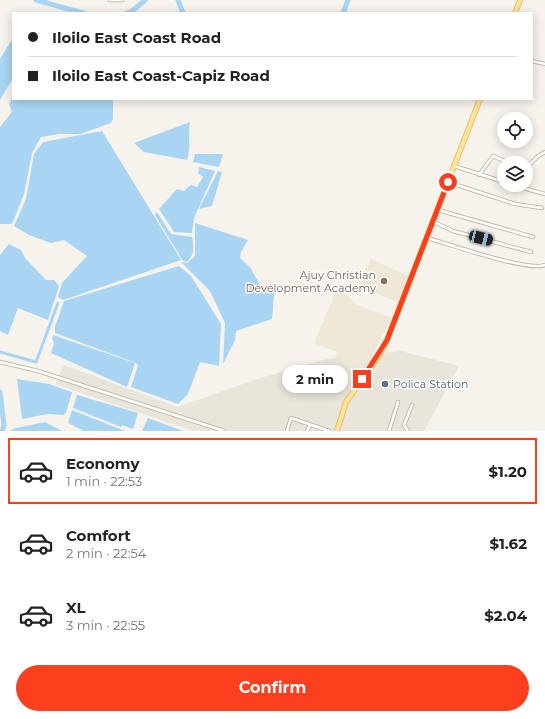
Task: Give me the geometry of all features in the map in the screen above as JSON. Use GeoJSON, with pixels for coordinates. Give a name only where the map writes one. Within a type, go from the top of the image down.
{"type":"FeatureCollection","features":[{"type":"Feature","properties":{"kind":"main road"},"geometry":{"type":"LineString","coordinates":[[515,12],[520,0]]}},
{"type":"Feature","properties":{"kind":"main road"},"geometry":{"type":"LineString","coordinates":[[337,431],[346,402],[379,356],[387,340],[434,222],[480,100]]}},
{"type":"Feature","properties":{"kind":"street"},"geometry":{"type":"LineString","coordinates":[[110,0],[122,0]]}},
{"type":"Feature","properties":{"kind":"street"},"geometry":{"type":"LineString","coordinates":[[533,61],[545,64]]}},
{"type":"Feature","properties":{"kind":"street"},"geometry":{"type":"LineString","coordinates":[[533,161],[545,152]]}},
{"type":"Feature","properties":{"kind":"street"},"geometry":{"type":"LineString","coordinates":[[479,174],[493,156],[497,158]]}},
{"type":"Feature","properties":{"kind":"street"},"geometry":{"type":"LineString","coordinates":[[454,166],[497,180]]}},
{"type":"Feature","properties":{"kind":"street"},"geometry":{"type":"LineString","coordinates":[[448,182],[515,204],[542,208]]}},
{"type":"Feature","properties":{"kind":"street"},"geometry":{"type":"LineString","coordinates":[[533,190],[545,194]]}},
{"type":"Feature","properties":{"kind":"street"},"geometry":{"type":"LineString","coordinates":[[438,210],[533,237]]}},
{"type":"Feature","properties":{"kind":"street"},"geometry":{"type":"LineString","coordinates":[[434,222],[453,231],[531,252]]}},
{"type":"Feature","properties":{"kind":"street"},"geometry":{"type":"LineString","coordinates":[[427,238],[517,263],[532,266],[545,265]]}},
{"type":"Feature","properties":{"kind":"street"},"geometry":{"type":"LineString","coordinates":[[0,362],[38,371],[224,431]]}},
{"type":"Feature","properties":{"kind":"street"},"geometry":{"type":"LineString","coordinates":[[389,431],[398,402]]}},
{"type":"Feature","properties":{"kind":"street"},"geometry":{"type":"LineString","coordinates":[[408,431],[404,425],[412,405]]}},
{"type":"Feature","properties":{"kind":"street"},"geometry":{"type":"LineString","coordinates":[[286,431],[291,418],[329,431]]}},
{"type":"Feature","properties":{"kind":"street"},"geometry":{"type":"LineString","coordinates":[[307,431],[310,425]]}},
{"type":"Feature","properties":{"kind":"shaded area","name":"Ajuy Christian Development Academy"},"geometry":{"type":"Polygon","coordinates":[[[371,259],[409,276],[398,302],[358,286],[371,259]]]}},
{"type":"Feature","properties":{"kind":"shaded area"},"geometry":{"type":"Polygon","coordinates":[[[344,292],[355,304],[392,318],[370,359],[353,366],[334,362],[337,352],[314,343],[335,294],[344,292]]]}},
{"type":"Feature","properties":{"kind":"shaded area"},"geometry":{"type":"Polygon","coordinates":[[[401,351],[459,366],[424,431],[193,431],[55,384],[64,365],[178,407],[257,379],[327,359],[401,351]]]}},
{"type":"Feature","properties":{"kind":"water"},"geometry":{"type":"Polygon","coordinates":[[[12,40],[12,80],[0,100],[0,59],[12,40]]]}},
{"type":"Feature","properties":{"kind":"water"},"geometry":{"type":"Polygon","coordinates":[[[12,98],[12,100],[113,100],[113,119],[111,123],[80,134],[59,134],[41,137],[32,153],[24,194],[13,222],[11,224],[0,224],[0,127],[12,112],[9,104],[12,98]]]}},
{"type":"Feature","properties":{"kind":"water"},"geometry":{"type":"Polygon","coordinates":[[[190,122],[189,150],[187,160],[144,152],[134,143],[190,122]]]}},
{"type":"Feature","properties":{"kind":"water"},"geometry":{"type":"Polygon","coordinates":[[[102,131],[181,260],[63,300],[58,297],[62,283],[87,256],[64,240],[51,243],[29,235],[14,226],[26,199],[34,154],[43,142],[102,131]]]}},
{"type":"Feature","properties":{"kind":"water"},"geometry":{"type":"Polygon","coordinates":[[[195,154],[223,154],[219,167],[193,162],[195,154]]]}},
{"type":"Feature","properties":{"kind":"water"},"geometry":{"type":"Polygon","coordinates":[[[199,167],[215,171],[194,218],[192,233],[174,232],[159,209],[177,189],[184,191],[191,185],[197,187],[203,177],[198,173],[199,167]]]}},
{"type":"Feature","properties":{"kind":"water"},"geometry":{"type":"Polygon","coordinates":[[[218,171],[222,172],[212,206],[199,209],[218,171]]]}},
{"type":"Feature","properties":{"kind":"water"},"geometry":{"type":"Polygon","coordinates":[[[157,212],[171,234],[192,237],[193,250],[187,262],[183,261],[155,215],[157,212]]]}},
{"type":"Feature","properties":{"kind":"water"},"geometry":{"type":"Polygon","coordinates":[[[195,223],[248,240],[241,252],[240,258],[250,267],[262,289],[275,284],[272,319],[236,331],[235,340],[223,364],[225,323],[210,291],[181,262],[187,263],[195,256],[195,223]]]}},
{"type":"Feature","properties":{"kind":"water"},"geometry":{"type":"Polygon","coordinates":[[[9,244],[21,250],[25,258],[46,280],[54,280],[59,286],[48,320],[18,308],[8,335],[0,331],[0,255],[9,244]]]}},
{"type":"Feature","properties":{"kind":"water"},"geometry":{"type":"Polygon","coordinates":[[[179,266],[191,276],[221,324],[219,366],[200,362],[188,394],[178,404],[131,387],[138,365],[136,363],[55,333],[55,327],[64,301],[179,266]]]}},
{"type":"Feature","properties":{"kind":"water"},"geometry":{"type":"Polygon","coordinates":[[[53,335],[135,363],[127,387],[51,353],[54,343],[52,338],[53,335]]]}},
{"type":"Feature","properties":{"kind":"water"},"geometry":{"type":"Polygon","coordinates":[[[17,379],[49,384],[72,392],[66,413],[63,415],[48,414],[22,419],[17,379]]]}},
{"type":"Feature","properties":{"kind":"water"},"geometry":{"type":"Polygon","coordinates":[[[77,395],[138,413],[133,429],[122,425],[121,427],[73,408],[77,395]]]}},
{"type":"Feature","properties":{"kind":"water"},"geometry":{"type":"Polygon","coordinates":[[[72,410],[125,431],[84,431],[68,423],[72,410]]]}},
{"type":"Feature","properties":{"kind":"water"},"geometry":{"type":"Polygon","coordinates":[[[148,418],[183,431],[142,431],[148,418]]]}},
{"type":"Feature","properties":{"kind":"water"},"geometry":{"type":"Polygon","coordinates":[[[45,422],[62,431],[11,431],[12,429],[45,422]]]}},
{"type":"Feature","properties":{"kind":"waterway"},"geometry":{"type":"LineString","coordinates":[[36,0],[79,12]]}},
{"type":"Feature","properties":{"kind":"waterway"},"geometry":{"type":"LineString","coordinates":[[131,12],[145,0]]}},
{"type":"Feature","properties":{"kind":"waterway"},"geometry":{"type":"LineString","coordinates":[[178,0],[183,12]]}},
{"type":"Feature","properties":{"kind":"waterway"},"geometry":{"type":"LineString","coordinates":[[343,12],[348,0]]}},
{"type":"Feature","properties":{"kind":"waterway"},"geometry":{"type":"LineString","coordinates":[[0,352],[36,362],[58,303]]}},
{"type":"Feature","properties":{"kind":"waterway"},"geometry":{"type":"LineString","coordinates":[[0,392],[4,425],[2,431]]}},
{"type":"Feature","properties":{"kind":"place","name":"Ajuy Christian Development Academy"},"geometry":{"type":"Point","coordinates":[384,281]}},
{"type":"Feature","properties":{"kind":"place","name":"Polica Station"},"geometry":{"type":"Point","coordinates":[385,384]}},
{"type":"Feature","properties":{"kind":"route"},"geometry":{"type":"LineString","coordinates":[[362,379],[379,356],[387,340],[434,222],[448,182]]}}]}
